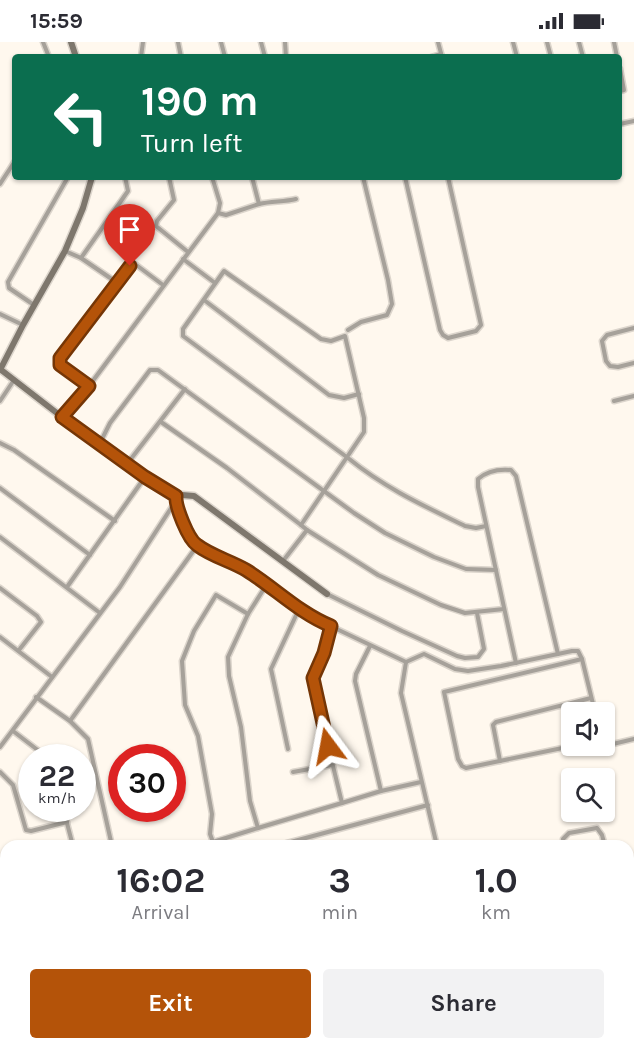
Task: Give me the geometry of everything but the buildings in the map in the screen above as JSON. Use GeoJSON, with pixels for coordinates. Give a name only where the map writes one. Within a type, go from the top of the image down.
{"type":"FeatureCollection","features":[{"type":"Feature","properties":{"kind":"street"},"geometry":{"type":"LineString","coordinates":[[0,183],[12,165]]}},
{"type":"Feature","properties":{"kind":"street"},"geometry":{"type":"LineString","coordinates":[[34,306],[9,288],[8,282],[66,180]]}},
{"type":"Feature","properties":{"kind":"street"},"geometry":{"type":"LineString","coordinates":[[91,180],[83,208],[65,251],[0,369],[176,499],[186,534],[197,546],[245,569],[299,609],[406,662],[424,654],[464,671],[578,651],[592,702]]}},
{"type":"Feature","properties":{"kind":"street"},"geometry":{"type":"LineString","coordinates":[[81,258],[128,191],[126,180]]}},
{"type":"Feature","properties":{"kind":"street"},"geometry":{"type":"LineString","coordinates":[[170,180],[174,200],[157,221],[156,226],[188,252]]}},
{"type":"Feature","properties":{"kind":"street"},"geometry":{"type":"LineString","coordinates":[[62,417],[89,386],[218,213],[220,203],[213,180]]}},
{"type":"Feature","properties":{"kind":"street"},"geometry":{"type":"LineString","coordinates":[[253,180],[259,204]]}},
{"type":"Feature","properties":{"kind":"street"},"geometry":{"type":"LineString","coordinates":[[348,330],[361,322],[387,315],[392,304],[364,180]]}},
{"type":"Feature","properties":{"kind":"street"},"geometry":{"type":"LineString","coordinates":[[406,180],[441,330],[448,338],[476,331],[481,325],[449,180]]}},
{"type":"Feature","properties":{"kind":"street"},"geometry":{"type":"LineString","coordinates":[[218,213],[226,215],[259,204],[278,200],[296,200]]}},
{"type":"Feature","properties":{"kind":"street"},"geometry":{"type":"LineString","coordinates":[[65,251],[81,258],[116,282]]}},
{"type":"Feature","properties":{"kind":"street"},"geometry":{"type":"LineString","coordinates":[[183,259],[215,283]]}},
{"type":"Feature","properties":{"kind":"street"},"geometry":{"type":"LineString","coordinates":[[89,386],[63,367],[59,360],[116,282],[128,268],[135,264],[163,285]]}},
{"type":"Feature","properties":{"kind":"street"},"geometry":{"type":"LineString","coordinates":[[301,525],[348,458],[364,432],[364,418],[345,336],[331,341],[321,339],[224,272],[183,329],[183,336],[348,458],[387,487],[471,528],[486,526]]}},
{"type":"Feature","properties":{"kind":"street"},"geometry":{"type":"LineString","coordinates":[[204,300],[329,395],[344,398],[359,394]]}},
{"type":"Feature","properties":{"kind":"street"},"geometry":{"type":"LineString","coordinates":[[0,314],[23,325]]}},
{"type":"Feature","properties":{"kind":"street"},"geometry":{"type":"LineString","coordinates":[[634,328],[608,335],[603,338],[602,345],[606,361],[610,366],[618,367],[634,363]]}},
{"type":"Feature","properties":{"kind":"street"},"geometry":{"type":"LineString","coordinates":[[99,444],[110,423],[150,370],[158,370],[354,513],[386,533],[434,557],[466,569],[496,570]]}},
{"type":"Feature","properties":{"kind":"street"},"geometry":{"type":"LineString","coordinates":[[0,401],[14,380]]}},
{"type":"Feature","properties":{"kind":"street"},"geometry":{"type":"LineString","coordinates":[[127,464],[185,389]]}},
{"type":"Feature","properties":{"kind":"street"},"geometry":{"type":"LineString","coordinates":[[614,401],[634,396]]}},
{"type":"Feature","properties":{"kind":"street"},"geometry":{"type":"LineString","coordinates":[[161,422],[307,530],[396,585],[461,612],[477,613],[504,609]]}},
{"type":"Feature","properties":{"kind":"street"},"geometry":{"type":"LineString","coordinates":[[0,449],[2,444],[14,450],[115,521]]}},
{"type":"Feature","properties":{"kind":"street"},"geometry":{"type":"LineString","coordinates":[[516,663],[478,487],[478,479],[493,471],[511,470],[516,476],[558,654]]}},
{"type":"Feature","properties":{"kind":"street"},"geometry":{"type":"LineString","coordinates":[[67,587],[145,477]]}},
{"type":"Feature","properties":{"kind":"street"},"geometry":{"type":"LineString","coordinates":[[0,488],[90,555]]}},
{"type":"Feature","properties":{"kind":"street"},"geometry":{"type":"LineString","coordinates":[[0,747],[120,587],[176,499],[184,494],[194,496],[327,594],[402,632],[465,658],[477,657],[484,649],[477,613]]}},
{"type":"Feature","properties":{"kind":"street"},"geometry":{"type":"LineString","coordinates":[[282,562],[307,530]]}},
{"type":"Feature","properties":{"kind":"street"},"geometry":{"type":"LineString","coordinates":[[0,537],[100,613]]}},
{"type":"Feature","properties":{"kind":"street"},"geometry":{"type":"LineString","coordinates":[[70,721],[197,546]]}},
{"type":"Feature","properties":{"kind":"street"},"geometry":{"type":"LineString","coordinates":[[258,828],[250,801],[241,727],[229,676],[228,657],[248,614],[267,584]]}},
{"type":"Feature","properties":{"kind":"street"},"geometry":{"type":"LineString","coordinates":[[0,588],[37,616],[41,622],[19,650]]}},
{"type":"Feature","properties":{"kind":"street"},"geometry":{"type":"LineString","coordinates":[[212,840],[210,834],[212,814],[198,736],[186,705],[182,661],[194,631],[216,595],[248,614]]}},
{"type":"Feature","properties":{"kind":"street"},"geometry":{"type":"LineString","coordinates":[[288,749],[271,669],[299,609]]}},
{"type":"Feature","properties":{"kind":"street"},"geometry":{"type":"LineString","coordinates":[[331,626],[313,684],[342,802]]}},
{"type":"Feature","properties":{"kind":"street"},"geometry":{"type":"LineString","coordinates":[[0,637],[52,676]]}},
{"type":"Feature","properties":{"kind":"street"},"geometry":{"type":"LineString","coordinates":[[370,646],[356,674],[355,681],[381,791]]}},
{"type":"Feature","properties":{"kind":"street"},"geometry":{"type":"LineString","coordinates":[[561,748],[471,768],[462,766],[458,759],[444,692],[582,659]]}},
{"type":"Feature","properties":{"kind":"street"},"geometry":{"type":"LineString","coordinates":[[406,662],[401,693],[436,840]]}},
{"type":"Feature","properties":{"kind":"street"},"geometry":{"type":"LineString","coordinates":[[36,697],[70,721],[88,740],[111,840]]}},
{"type":"Feature","properties":{"kind":"street"},"geometry":{"type":"LineString","coordinates":[[500,761],[492,731],[496,722],[591,698]]}},
{"type":"Feature","properties":{"kind":"street"},"geometry":{"type":"LineString","coordinates":[[13,730],[30,744]]}},
{"type":"Feature","properties":{"kind":"street"},"geometry":{"type":"LineString","coordinates":[[615,744],[634,739]]}},
{"type":"Feature","properties":{"kind":"street"},"geometry":{"type":"LineString","coordinates":[[293,772],[332,765]]}},
{"type":"Feature","properties":{"kind":"street"},"geometry":{"type":"LineString","coordinates":[[0,772],[13,785],[18,803]]}},
{"type":"Feature","properties":{"kind":"street"},"geometry":{"type":"LineString","coordinates":[[219,840],[342,802],[421,782]]}},
{"type":"Feature","properties":{"kind":"street"},"geometry":{"type":"LineString","coordinates":[[298,840],[428,805]]}},
{"type":"Feature","properties":{"kind":"street"},"geometry":{"type":"LineString","coordinates":[[23,822],[26,831],[67,822],[72,840]]}},
{"type":"Feature","properties":{"kind":"street"},"geometry":{"type":"LineString","coordinates":[[563,840],[569,833],[597,828],[603,840]]}},
{"type":"Feature","properties":{"kind":"route"},"geometry":{"type":"LineString","coordinates":[[130,266],[60,358],[60,365],[89,386],[62,417],[145,477],[176,496],[175,502],[181,512],[186,534],[197,546],[245,569],[299,609],[331,626],[324,653],[313,678],[328,746]]}}]}
